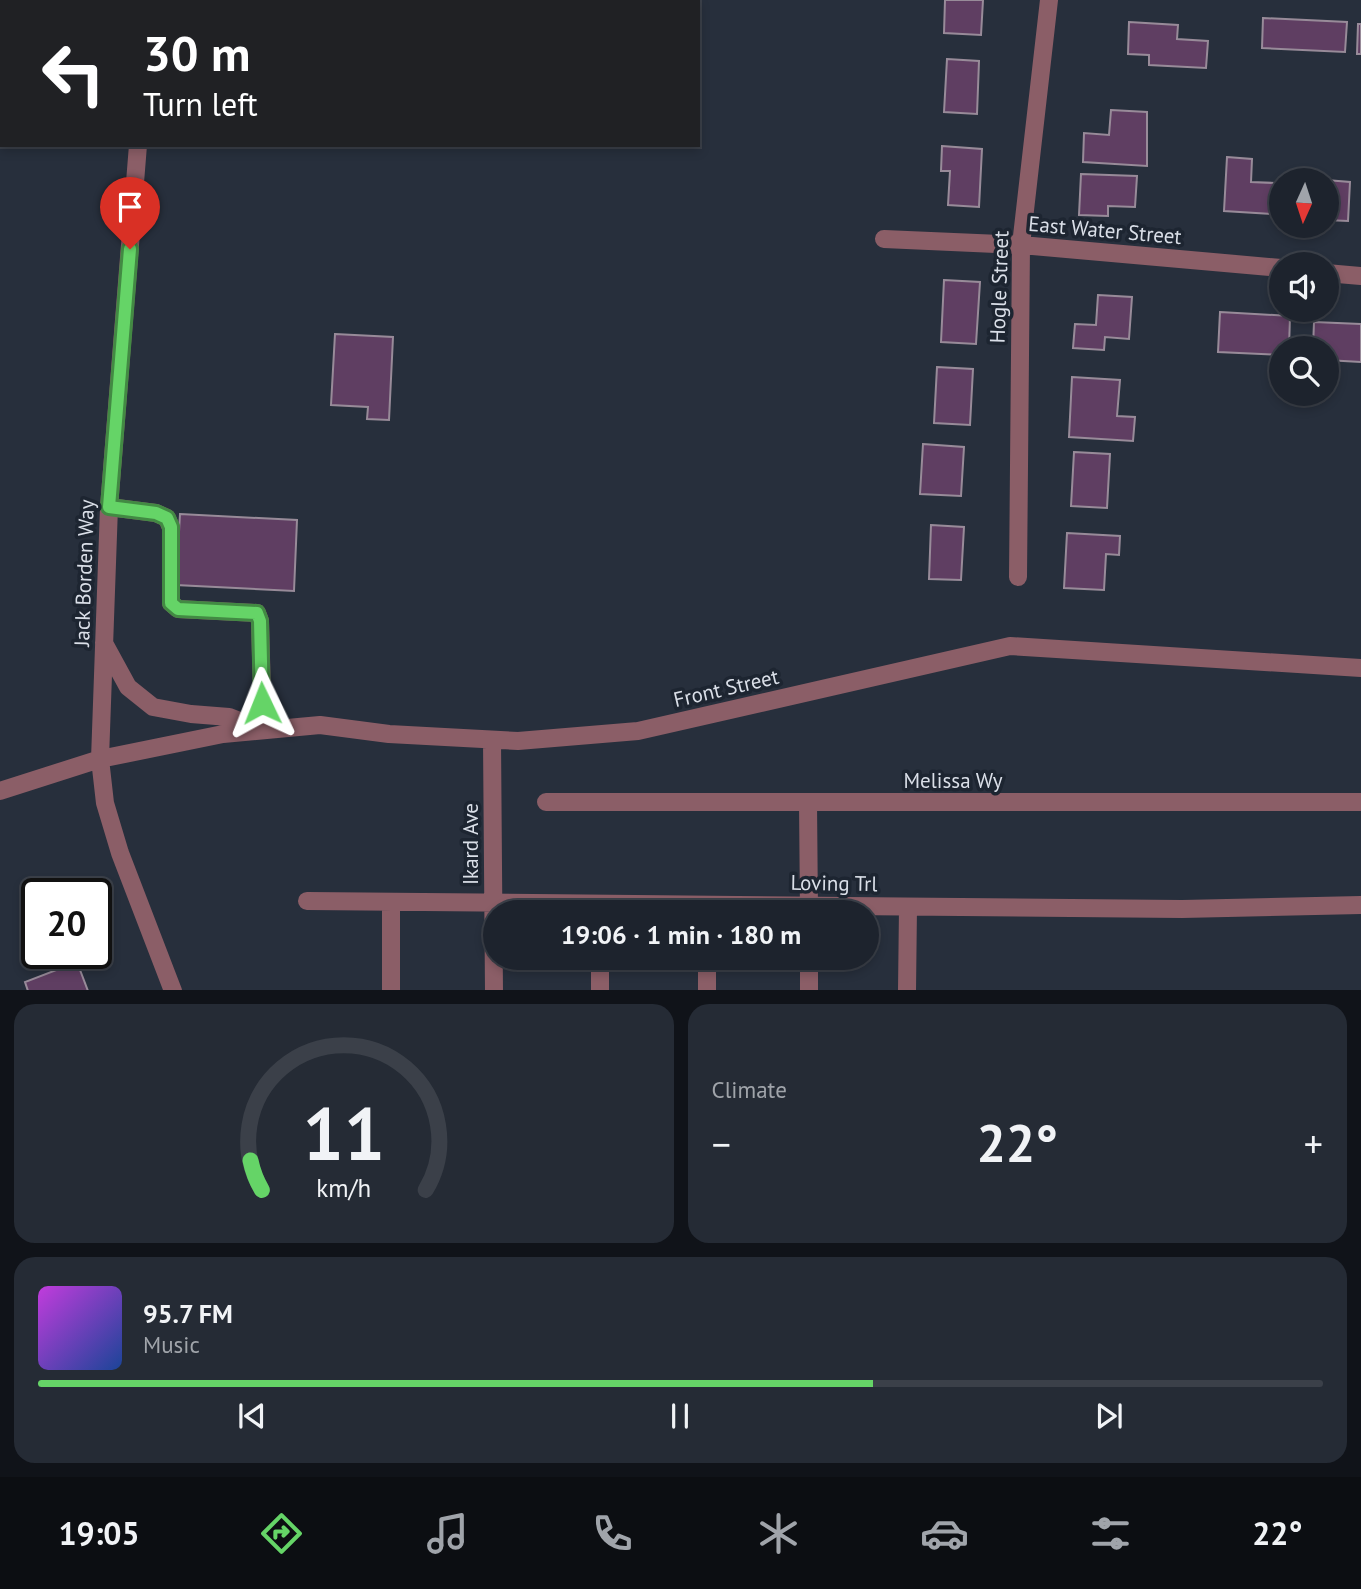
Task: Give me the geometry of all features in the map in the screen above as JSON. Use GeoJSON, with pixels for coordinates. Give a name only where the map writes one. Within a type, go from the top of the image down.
{"type":"FeatureCollection","features":[{"type":"Feature","properties":{"kind":"street","name":"Hogle Street"},"geometry":{"type":"LineString","coordinates":[[1018,577],[1021,245],[1049,0]]}},
{"type":"Feature","properties":{"kind":"street","name":"Jack Borden Way"},"geometry":{"type":"LineString","coordinates":[[138,147],[109,507],[100,759],[105,803],[120,853],[173,990]]}},
{"type":"Feature","properties":{"kind":"street","name":"East Water Street"},"geometry":{"type":"LineString","coordinates":[[884,239],[1021,245],[1269,267]]}},
{"type":"Feature","properties":{"kind":"street"},"geometry":{"type":"LineString","coordinates":[[1339,273],[1361,276]]}},
{"type":"Feature","properties":{"kind":"street"},"geometry":{"type":"LineString","coordinates":[[104,643],[128,687],[153,707],[229,717],[264,730],[260,621],[257,613],[178,609],[171,603],[171,527],[167,518],[156,513],[109,507]]}},
{"type":"Feature","properties":{"kind":"street","name":"Front Street"},"geometry":{"type":"LineString","coordinates":[[0,791],[100,759],[223,734],[264,730],[320,725],[389,734],[518,741],[638,731],[1010,646],[1361,668]]}},
{"type":"Feature","properties":{"kind":"street","name":"Ikard Ave"},"geometry":{"type":"LineString","coordinates":[[492,740],[493,900]]}},
{"type":"Feature","properties":{"kind":"street","name":"Melissa Wy"},"geometry":{"type":"LineString","coordinates":[[546,802],[1361,802]]}},
{"type":"Feature","properties":{"kind":"street"},"geometry":{"type":"LineString","coordinates":[[808,802],[809,900]]}},
{"type":"Feature","properties":{"kind":"street","name":"Loving Trl"},"geometry":{"type":"LineString","coordinates":[[307,901],[483,903]]}},
{"type":"Feature","properties":{"kind":"street"},"geometry":{"type":"LineString","coordinates":[[391,902],[391,990]]}},
{"type":"Feature","properties":{"kind":"street","name":"Loving Trl"},"geometry":{"type":"LineString","coordinates":[[879,908],[1182,909],[1361,905]]}},
{"type":"Feature","properties":{"kind":"street"},"geometry":{"type":"LineString","coordinates":[[907,990],[908,907]]}},
{"type":"Feature","properties":{"kind":"street","name":"Ikard Ave"},"geometry":{"type":"LineString","coordinates":[[494,970],[494,990]]}},
{"type":"Feature","properties":{"kind":"street"},"geometry":{"type":"LineString","coordinates":[[600,970],[600,990]]}},
{"type":"Feature","properties":{"kind":"street"},"geometry":{"type":"LineString","coordinates":[[707,970],[707,990]]}},
{"type":"Feature","properties":{"kind":"street"},"geometry":{"type":"LineString","coordinates":[[809,970],[809,990]]}},
{"type":"Feature","properties":{"kind":"building"},"geometry":{"type":"Polygon","coordinates":[[[945,0],[983,0],[981,35],[944,33],[945,0]]]}},
{"type":"Feature","properties":{"kind":"building"},"geometry":{"type":"Polygon","coordinates":[[[1263,18],[1347,22],[1345,52],[1262,48],[1263,18]]]}},
{"type":"Feature","properties":{"kind":"building"},"geometry":{"type":"Polygon","coordinates":[[[1129,22],[1178,25],[1177,39],[1208,41],[1206,68],[1149,65],[1149,55],[1128,54],[1129,22]]]}},
{"type":"Feature","properties":{"kind":"building"},"geometry":{"type":"Polygon","coordinates":[[[1358,24],[1361,24],[1361,54],[1357,54],[1358,24]]]}},
{"type":"Feature","properties":{"kind":"building"},"geometry":{"type":"Polygon","coordinates":[[[947,59],[979,61],[977,114],[944,112],[947,59]]]}},
{"type":"Feature","properties":{"kind":"building"},"geometry":{"type":"Polygon","coordinates":[[[1111,110],[1147,112],[1147,166],[1083,162],[1084,133],[1109,135],[1111,110]]]}},
{"type":"Feature","properties":{"kind":"building"},"geometry":{"type":"Polygon","coordinates":[[[942,146],[982,149],[979,207],[948,205],[950,171],[941,171],[942,146]]]}},
{"type":"Feature","properties":{"kind":"building"},"geometry":{"type":"Polygon","coordinates":[[[1227,157],[1252,159],[1251,182],[1269,183],[1269,214],[1224,211],[1227,157]]]}},
{"type":"Feature","properties":{"kind":"building"},"geometry":{"type":"Polygon","coordinates":[[[1081,174],[1137,176],[1135,207],[1108,206],[1108,216],[1079,215],[1081,174]]]}},
{"type":"Feature","properties":{"kind":"building"},"geometry":{"type":"Polygon","coordinates":[[[1339,181],[1350,182],[1348,221],[1339,221],[1339,181]]]}},
{"type":"Feature","properties":{"kind":"building"},"geometry":{"type":"Polygon","coordinates":[[[944,280],[980,282],[976,344],[941,342],[944,280]]]}},
{"type":"Feature","properties":{"kind":"building"},"geometry":{"type":"Polygon","coordinates":[[[1098,295],[1132,297],[1129,339],[1105,337],[1104,350],[1073,348],[1075,324],[1096,325],[1098,295]]]}},
{"type":"Feature","properties":{"kind":"building"},"geometry":{"type":"Polygon","coordinates":[[[1220,312],[1269,315],[1269,322],[1290,322],[1289,336],[1269,336],[1269,354],[1218,352],[1220,312]]]}},
{"type":"Feature","properties":{"kind":"building"},"geometry":{"type":"Polygon","coordinates":[[[1314,322],[1361,324],[1361,362],[1339,361],[1339,336],[1313,336],[1314,322]]]}},
{"type":"Feature","properties":{"kind":"building"},"geometry":{"type":"Polygon","coordinates":[[[335,334],[393,337],[389,420],[367,419],[368,407],[331,405],[335,334]]]}},
{"type":"Feature","properties":{"kind":"building"},"geometry":{"type":"Polygon","coordinates":[[[937,367],[973,369],[970,425],[934,423],[937,367]]]}},
{"type":"Feature","properties":{"kind":"building"},"geometry":{"type":"Polygon","coordinates":[[[1072,377],[1120,380],[1117,416],[1135,417],[1133,441],[1069,437],[1072,377]]]}},
{"type":"Feature","properties":{"kind":"building"},"geometry":{"type":"Polygon","coordinates":[[[923,444],[964,447],[961,496],[920,494],[923,444]]]}},
{"type":"Feature","properties":{"kind":"building"},"geometry":{"type":"Polygon","coordinates":[[[1074,452],[1110,454],[1107,508],[1071,506],[1074,452]]]}},
{"type":"Feature","properties":{"kind":"building"},"geometry":{"type":"Polygon","coordinates":[[[180,514],[297,520],[294,591],[176,585],[180,514]]]}},
{"type":"Feature","properties":{"kind":"building"},"geometry":{"type":"Polygon","coordinates":[[[931,525],[964,527],[961,580],[929,579],[931,525]]]}},
{"type":"Feature","properties":{"kind":"building"},"geometry":{"type":"Polygon","coordinates":[[[1067,533],[1120,536],[1119,555],[1106,554],[1104,590],[1064,588],[1067,533]]]}},
{"type":"Feature","properties":{"kind":"building"},"geometry":{"type":"Polygon","coordinates":[[[59,969],[80,969],[88,990],[28,990],[25,982],[59,969]]]}},
{"type":"Feature","properties":{"kind":"route"},"geometry":{"type":"LineString","coordinates":[[130,249],[109,507],[156,513],[167,518],[171,527],[171,603],[178,609],[257,613],[260,621],[262,703]]}}]}
